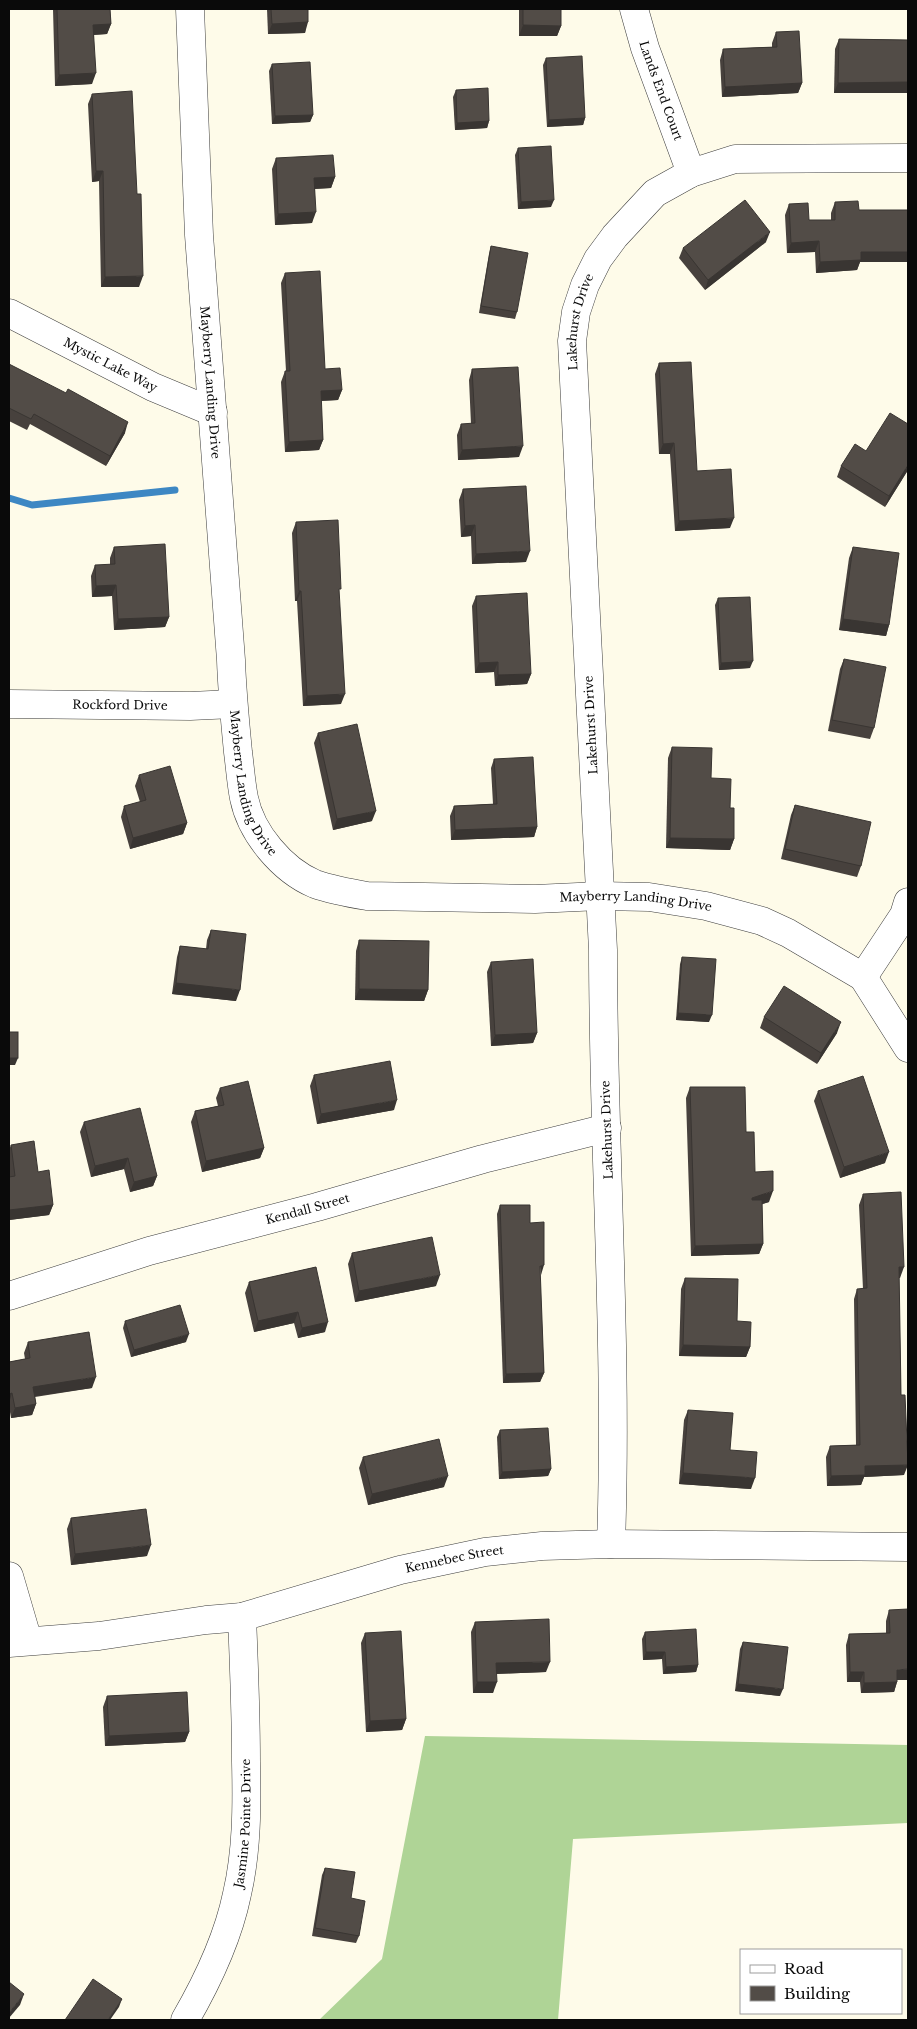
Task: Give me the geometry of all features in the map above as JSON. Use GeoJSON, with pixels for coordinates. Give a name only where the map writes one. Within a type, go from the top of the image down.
{"type":"FeatureCollection","features":[{"type":"Feature","properties":{"kind":"street","name":"Mayberry Landing Drive"},"geometry":{"type":"LineString","coordinates":[[190,9],[199,235],[233,704],[244,799],[254,825],[270,848],[289,868],[313,883],[339,892],[367,896],[535,899],[600,896],[649,897],[706,906],[762,921],[788,933],[864,977],[908,1048]]}},
{"type":"Feature","properties":{"kind":"street","name":"Lands End Court"},"geometry":{"type":"LineString","coordinates":[[634,9],[645,48],[691,173]]}},
{"type":"Feature","properties":{"kind":"street","name":"Lakehurst Drive"},"geometry":{"type":"LineString","coordinates":[[611,1544],[614,1422],[608,1128],[603,1036],[603,950],[572,341],[576,312],[585,285],[598,259],[615,236],[655,193],[691,173],[735,159],[908,158]]}},
{"type":"Feature","properties":{"kind":"street","name":"Mystic Lake Way"},"geometry":{"type":"LineString","coordinates":[[9,313],[153,387],[213,412]]}},
{"type":"Feature","properties":{"kind":"street","name":"Rockford Drive"},"geometry":{"type":"LineString","coordinates":[[9,704],[180,706],[233,704]]}},
{"type":"Feature","properties":{"kind":"street"},"geometry":{"type":"LineString","coordinates":[[864,977],[904,915],[908,902]]}},
{"type":"Feature","properties":{"kind":"street","name":"Kendall Street"},"geometry":{"type":"LineString","coordinates":[[9,1296],[149,1251],[317,1207],[483,1159],[608,1128]]}},
{"type":"Feature","properties":{"kind":"street","name":"Kennebec Street"},"geometry":{"type":"LineString","coordinates":[[18,1642],[99,1636],[206,1620],[242,1617],[290,1601],[427,1563],[504,1550],[542,1546],[611,1544],[908,1548]]}},
{"type":"Feature","properties":{"kind":"street"},"geometry":{"type":"LineString","coordinates":[[9,1576],[18,1642]]}},
{"type":"Feature","properties":{"kind":"street","name":"Jasmine Pointe Drive"},"geometry":{"type":"LineString","coordinates":[[185,2020],[220,1950],[237,1895],[242,1867],[247,1810],[242,1617]]}},
{"type":"Feature","properties":{"kind":"green space"},"geometry":{"type":"Polygon","coordinates":[[[425,1736],[908,1745],[908,1823],[573,1839],[558,2020],[319,2020],[382,1959],[425,1736]]]}},
{"type":"Feature","properties":{"kind":"building"},"geometry":{"type":"Polygon","coordinates":[[[57,9],[110,9],[111,24],[93,25],[96,73],[59,75],[57,9]]]}},
{"type":"Feature","properties":{"kind":"building"},"geometry":{"type":"Polygon","coordinates":[[[271,9],[308,9],[308,22],[272,24],[271,9]]]}},
{"type":"Feature","properties":{"kind":"building"},"geometry":{"type":"Polygon","coordinates":[[[523,9],[561,9],[561,26],[523,25],[523,9]]]}},
{"type":"Feature","properties":{"kind":"building"},"geometry":{"type":"Polygon","coordinates":[[[799,31],[802,83],[725,87],[723,49],[777,47],[776,32],[799,31]]]}},
{"type":"Feature","properties":{"kind":"building"},"geometry":{"type":"Polygon","coordinates":[[[839,39],[908,40],[908,82],[838,83],[839,39]]]}},
{"type":"Feature","properties":{"kind":"building"},"geometry":{"type":"Polygon","coordinates":[[[582,56],[585,118],[549,120],[546,58],[582,56]]]}},
{"type":"Feature","properties":{"kind":"building"},"geometry":{"type":"Polygon","coordinates":[[[310,62],[313,115],[275,116],[272,64],[310,62]]]}},
{"type":"Feature","properties":{"kind":"building"},"geometry":{"type":"Polygon","coordinates":[[[488,88],[489,121],[457,123],[456,90],[488,88]]]}},
{"type":"Feature","properties":{"kind":"building"},"geometry":{"type":"Polygon","coordinates":[[[132,91],[137,194],[141,194],[143,276],[105,277],[103,171],[96,171],[92,94],[132,91]]]}},
{"type":"Feature","properties":{"kind":"building"},"geometry":{"type":"Polygon","coordinates":[[[551,146],[554,200],[521,202],[518,148],[551,146]]]}},
{"type":"Feature","properties":{"kind":"building"},"geometry":{"type":"Polygon","coordinates":[[[333,155],[335,177],[314,178],[316,212],[278,214],[276,158],[333,155]]]}},
{"type":"Feature","properties":{"kind":"building"},"geometry":{"type":"Polygon","coordinates":[[[745,200],[770,232],[708,280],[683,248],[745,200]]]}},
{"type":"Feature","properties":{"kind":"building"},"geometry":{"type":"Polygon","coordinates":[[[858,201],[859,210],[908,210],[908,252],[861,252],[861,260],[820,262],[819,241],[791,243],[789,204],[808,203],[809,220],[835,220],[835,202],[858,201]]]}},
{"type":"Feature","properties":{"kind":"building"},"geometry":{"type":"Polygon","coordinates":[[[491,246],[528,253],[517,312],[481,306],[491,246]]]}},
{"type":"Feature","properties":{"kind":"building"},"geometry":{"type":"Polygon","coordinates":[[[320,271],[325,369],[340,368],[342,390],[321,391],[323,440],[289,442],[285,371],[290,371],[285,273],[320,271]]]}},
{"type":"Feature","properties":{"kind":"building"},"geometry":{"type":"Polygon","coordinates":[[[691,362],[697,471],[731,469],[734,518],[679,521],[674,443],[663,444],[659,363],[691,362]]]}},
{"type":"Feature","properties":{"kind":"building"},"geometry":{"type":"Polygon","coordinates":[[[9,364],[66,393],[68,389],[128,422],[110,456],[34,414],[31,419],[9,408],[9,364]]]}},
{"type":"Feature","properties":{"kind":"building"},"geometry":{"type":"Polygon","coordinates":[[[518,367],[523,446],[462,450],[461,424],[475,423],[472,369],[518,367]]]}},
{"type":"Feature","properties":{"kind":"building"},"geometry":{"type":"Polygon","coordinates":[[[890,413],[908,424],[908,465],[889,496],[841,466],[855,444],[866,451],[890,413]]]}},
{"type":"Feature","properties":{"kind":"building"},"geometry":{"type":"Polygon","coordinates":[[[526,486],[530,551],[476,554],[475,525],[465,526],[463,489],[526,486]]]}},
{"type":"Feature","properties":{"kind":"building"},"geometry":{"type":"Polygon","coordinates":[[[338,520],[341,589],[339,589],[345,694],[307,696],[296,522],[338,520]]]}},
{"type":"Feature","properties":{"kind":"building"},"geometry":{"type":"Polygon","coordinates":[[[165,544],[169,617],[118,619],[116,585],[96,586],[95,565],[115,564],[114,547],[165,544]]]}},
{"type":"Feature","properties":{"kind":"building"},"geometry":{"type":"Polygon","coordinates":[[[853,547],[899,553],[889,625],[843,619],[853,547]]]}},
{"type":"Feature","properties":{"kind":"building"},"geometry":{"type":"Polygon","coordinates":[[[527,593],[531,674],[498,675],[498,662],[479,663],[476,596],[527,593]]]}},
{"type":"Feature","properties":{"kind":"building"},"geometry":{"type":"Polygon","coordinates":[[[750,597],[753,661],[721,663],[718,598],[750,597]]]}},
{"type":"Feature","properties":{"kind":"building"},"geometry":{"type":"Polygon","coordinates":[[[844,659],[886,667],[874,728],[832,720],[844,659]]]}},
{"type":"Feature","properties":{"kind":"building"},"geometry":{"type":"Polygon","coordinates":[[[357,724],[376,811],[337,819],[318,733],[357,724]]]}},
{"type":"Feature","properties":{"kind":"building"},"geometry":{"type":"Polygon","coordinates":[[[672,747],[712,748],[711,778],[731,779],[730,808],[734,808],[734,839],[670,838],[672,747]]]}},
{"type":"Feature","properties":{"kind":"building"},"geometry":{"type":"Polygon","coordinates":[[[533,757],[537,827],[455,830],[454,806],[497,804],[494,759],[533,757]]]}},
{"type":"Feature","properties":{"kind":"building"},"geometry":{"type":"Polygon","coordinates":[[[170,766],[187,823],[133,838],[124,806],[146,800],[139,775],[170,766]]]}},
{"type":"Feature","properties":{"kind":"building"},"geometry":{"type":"Polygon","coordinates":[[[795,805],[871,822],[861,866],[785,849],[795,805]]]}},
{"type":"Feature","properties":{"kind":"building"},"geometry":{"type":"Polygon","coordinates":[[[211,930],[246,934],[240,990],[176,983],[180,946],[208,949],[211,930]]]}},
{"type":"Feature","properties":{"kind":"building"},"geometry":{"type":"Polygon","coordinates":[[[359,940],[429,941],[428,990],[359,989],[359,940]]]}},
{"type":"Feature","properties":{"kind":"building"},"geometry":{"type":"Polygon","coordinates":[[[682,957],[716,959],[712,1015],[678,1013],[682,957]]]}},
{"type":"Feature","properties":{"kind":"building"},"geometry":{"type":"Polygon","coordinates":[[[533,959],[537,1033],[495,1035],[491,962],[533,959]]]}},
{"type":"Feature","properties":{"kind":"building"},"geometry":{"type":"Polygon","coordinates":[[[784,986],[841,1022],[821,1053],[764,1017],[784,986]]]}},
{"type":"Feature","properties":{"kind":"building"},"geometry":{"type":"Polygon","coordinates":[[[9,1032],[18,1032],[18,1058],[9,1058],[9,1032]]]}},
{"type":"Feature","properties":{"kind":"building"},"geometry":{"type":"Polygon","coordinates":[[[390,1061],[397,1100],[321,1114],[314,1075],[390,1061]]]}},
{"type":"Feature","properties":{"kind":"building"},"geometry":{"type":"Polygon","coordinates":[[[863,1076],[889,1152],[844,1167],[818,1091],[863,1076]]]}},
{"type":"Feature","properties":{"kind":"building"},"geometry":{"type":"Polygon","coordinates":[[[248,1081],[264,1148],[206,1161],[195,1111],[224,1105],[220,1088],[248,1081]]]}},
{"type":"Feature","properties":{"kind":"building"},"geometry":{"type":"Polygon","coordinates":[[[690,1087],[745,1087],[746,1132],[754,1132],[755,1172],[773,1171],[773,1191],[752,1198],[752,1200],[762,1200],[763,1244],[695,1246],[690,1087]]]}},
{"type":"Feature","properties":{"kind":"building"},"geometry":{"type":"Polygon","coordinates":[[[140,1108],[157,1176],[134,1182],[128,1158],[95,1166],[84,1122],[140,1108]]]}},
{"type":"Feature","properties":{"kind":"building"},"geometry":{"type":"Polygon","coordinates":[[[34,1141],[38,1172],[49,1170],[53,1205],[9,1210],[9,1177],[15,1176],[11,1145],[34,1141]]]}},
{"type":"Feature","properties":{"kind":"building"},"geometry":{"type":"Polygon","coordinates":[[[901,1192],[904,1267],[899,1267],[901,1395],[905,1395],[908,1465],[865,1466],[865,1475],[831,1476],[830,1446],[860,1445],[857,1289],[867,1288],[863,1194],[901,1192]]]}},
{"type":"Feature","properties":{"kind":"building"},"geometry":{"type":"Polygon","coordinates":[[[500,1205],[530,1205],[530,1223],[544,1222],[544,1265],[540,1266],[544,1373],[506,1374],[500,1205]]]}},
{"type":"Feature","properties":{"kind":"building"},"geometry":{"type":"Polygon","coordinates":[[[432,1237],[440,1275],[359,1291],[352,1253],[432,1237]]]}},
{"type":"Feature","properties":{"kind":"building"},"geometry":{"type":"Polygon","coordinates":[[[316,1267],[328,1322],[302,1328],[298,1312],[258,1321],[249,1282],[316,1267]]]}},
{"type":"Feature","properties":{"kind":"building"},"geometry":{"type":"Polygon","coordinates":[[[685,1278],[738,1279],[737,1321],[751,1322],[750,1347],[683,1345],[685,1278]]]}},
{"type":"Feature","properties":{"kind":"building"},"geometry":{"type":"Polygon","coordinates":[[[180,1305],[189,1334],[134,1350],[125,1321],[180,1305]]]}},
{"type":"Feature","properties":{"kind":"building"},"geometry":{"type":"Polygon","coordinates":[[[89,1332],[96,1377],[33,1387],[36,1404],[15,1408],[12,1393],[9,1394],[9,1362],[30,1358],[28,1342],[89,1332]]]}},
{"type":"Feature","properties":{"kind":"building"},"geometry":{"type":"Polygon","coordinates":[[[688,1410],[733,1413],[730,1450],[757,1452],[755,1478],[683,1473],[688,1410]]]}},
{"type":"Feature","properties":{"kind":"building"},"geometry":{"type":"Polygon","coordinates":[[[548,1428],[551,1469],[502,1472],[500,1430],[548,1428]]]}},
{"type":"Feature","properties":{"kind":"building"},"geometry":{"type":"Polygon","coordinates":[[[439,1439],[448,1476],[372,1494],[363,1457],[439,1439]]]}},
{"type":"Feature","properties":{"kind":"building"},"geometry":{"type":"Polygon","coordinates":[[[146,1509],[151,1545],[75,1554],[71,1518],[146,1509]]]}},
{"type":"Feature","properties":{"kind":"building"},"geometry":{"type":"Polygon","coordinates":[[[908,1609],[908,1669],[897,1670],[897,1682],[864,1683],[864,1672],[850,1672],[849,1634],[890,1633],[889,1610],[908,1609]]]}},
{"type":"Feature","properties":{"kind":"building"},"geometry":{"type":"Polygon","coordinates":[[[549,1619],[550,1662],[496,1663],[497,1682],[477,1682],[475,1622],[549,1619]]]}},
{"type":"Feature","properties":{"kind":"building"},"geometry":{"type":"Polygon","coordinates":[[[696,1629],[698,1665],[666,1667],[665,1652],[646,1652],[645,1632],[696,1629]]]}},
{"type":"Feature","properties":{"kind":"building"},"geometry":{"type":"Polygon","coordinates":[[[401,1631],[406,1719],[370,1721],[365,1633],[401,1631]]]}},
{"type":"Feature","properties":{"kind":"building"},"geometry":{"type":"Polygon","coordinates":[[[743,1642],[788,1647],[783,1689],[738,1684],[743,1642]]]}},
{"type":"Feature","properties":{"kind":"building"},"geometry":{"type":"Polygon","coordinates":[[[187,1692],[189,1732],[109,1736],[107,1696],[187,1692]]]}},
{"type":"Feature","properties":{"kind":"building"},"geometry":{"type":"Polygon","coordinates":[[[325,1868],[355,1872],[351,1898],[365,1901],[359,1936],[315,1928],[325,1868]]]}},
{"type":"Feature","properties":{"kind":"building"},"geometry":{"type":"Polygon","coordinates":[[[93,1979],[122,1999],[108,2020],[65,2020],[93,1979]]]}},
{"type":"Feature","properties":{"kind":"building"},"geometry":{"type":"Polygon","coordinates":[[[9,1982],[24,1994],[9,2013],[9,1982]]]}},
{"type":"Feature","properties":{"kind":"waterway"},"geometry":{"type":"LineString","coordinates":[[9,498],[32,505],[175,490]]}}]}
